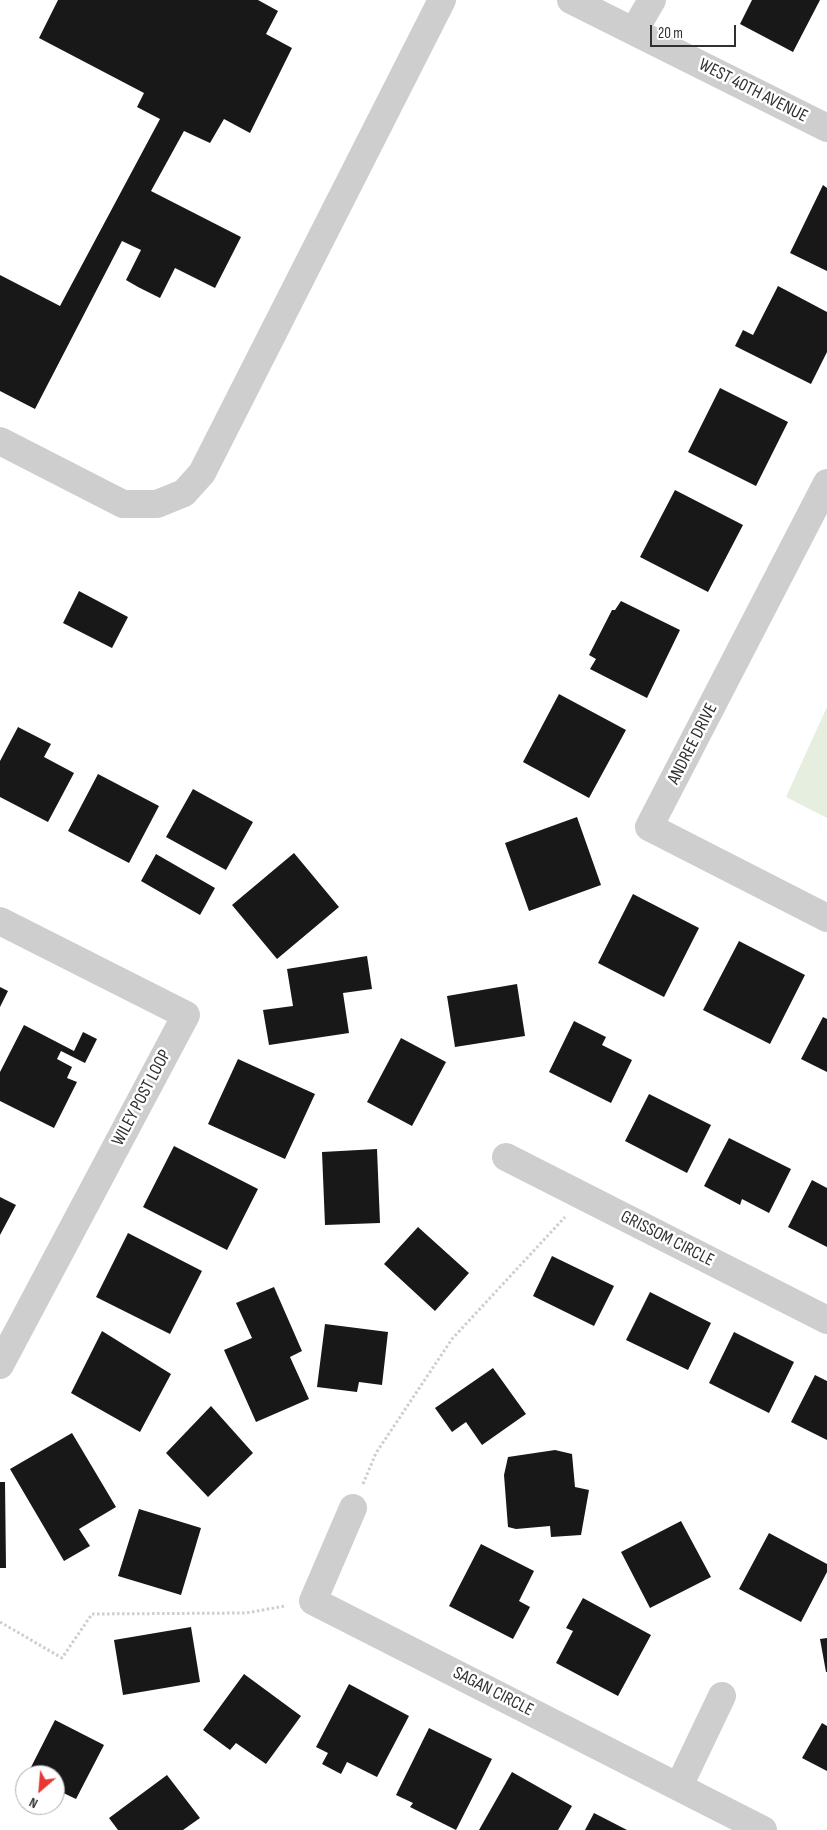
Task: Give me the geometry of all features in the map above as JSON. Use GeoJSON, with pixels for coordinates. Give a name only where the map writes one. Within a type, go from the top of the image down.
{"type":"FeatureCollection","features":[{"type":"Feature","properties":{"kind":"street"},"geometry":{"type":"LineString","coordinates":[[0,441],[122,504],[157,504],[184,493],[202,472],[442,0]]}},
{"type":"Feature","properties":{"kind":"street","name":"WEST 40TH AVENUE"},"geometry":{"type":"LineString","coordinates":[[571,0],[827,128]]}},
{"type":"Feature","properties":{"kind":"street"},"geometry":{"type":"LineString","coordinates":[[634,31],[652,0]]}},
{"type":"Feature","properties":{"kind":"street","name":"ANDREE DRIVE"},"geometry":{"type":"LineString","coordinates":[[827,482],[649,827],[827,918]]}},
{"type":"Feature","properties":{"kind":"street","name":"WILEY POST LOOP"},"geometry":{"type":"LineString","coordinates":[[0,921],[186,1015],[0,1365]]}},
{"type":"Feature","properties":{"kind":"street","name":"GRISSOM CIRCLE"},"geometry":{"type":"LineString","coordinates":[[506,1157],[827,1320]]}},
{"type":"Feature","properties":{"kind":"street"},"geometry":{"type":"LineString","coordinates":[[313,1601],[353,1508]]}},
{"type":"Feature","properties":{"kind":"street","name":"SAGAN CIRCLE"},"geometry":{"type":"LineString","coordinates":[[313,1601],[763,1830]]}},
{"type":"Feature","properties":{"kind":"street"},"geometry":{"type":"LineString","coordinates":[[679,1786],[722,1696]]}},
{"type":"Feature","properties":{"kind":"path"},"geometry":{"type":"LineString","coordinates":[[353,1508],[376,1453],[452,1339],[584,1197]]}},
{"type":"Feature","properties":{"kind":"path"},"geometry":{"type":"LineString","coordinates":[[0,1622],[62,1658],[92,1614],[246,1613],[313,1601]]}},
{"type":"Feature","properties":{"kind":"green space"},"geometry":{"type":"Polygon","coordinates":[[[827,707],[827,818],[786,797],[827,707]]]}},
{"type":"Feature","properties":{"kind":"building"},"geometry":{"type":"Polygon","coordinates":[[[58,0],[258,0],[278,11],[266,34],[292,48],[250,133],[224,119],[210,143],[184,131],[151,191],[241,237],[215,288],[175,268],[160,298],[138,287],[126,280],[141,250],[122,241],[35,409],[0,391],[0,275],[60,306],[160,119],[137,107],[144,93],[39,38],[58,0]]]}},
{"type":"Feature","properties":{"kind":"building"},"geometry":{"type":"Polygon","coordinates":[[[752,0],[820,0],[793,52],[740,24],[752,0]]]}},
{"type":"Feature","properties":{"kind":"building"},"geometry":{"type":"Polygon","coordinates":[[[823,185],[827,188],[827,271],[790,253],[823,185]]]}},
{"type":"Feature","properties":{"kind":"building"},"geometry":{"type":"Polygon","coordinates":[[[778,286],[827,312],[827,352],[811,384],[735,346],[743,330],[753,335],[778,286]]]}},
{"type":"Feature","properties":{"kind":"building"},"geometry":{"type":"Polygon","coordinates":[[[720,388],[788,422],[756,486],[688,452],[720,388]]]}},
{"type":"Feature","properties":{"kind":"building"},"geometry":{"type":"Polygon","coordinates":[[[675,490],[743,525],[708,592],[640,557],[675,490]]]}},
{"type":"Feature","properties":{"kind":"building"},"geometry":{"type":"Polygon","coordinates":[[[79,591],[128,617],[112,648],[63,623],[79,591]]]}},
{"type":"Feature","properties":{"kind":"building"},"geometry":{"type":"Polygon","coordinates":[[[621,601],[680,630],[647,698],[590,669],[596,659],[589,655],[612,610],[615,610],[621,601]]]}},
{"type":"Feature","properties":{"kind":"building"},"geometry":{"type":"Polygon","coordinates":[[[559,694],[626,730],[589,798],[523,762],[559,694]]]}},
{"type":"Feature","properties":{"kind":"building"},"geometry":{"type":"Polygon","coordinates":[[[18,727],[51,744],[44,757],[74,773],[48,822],[0,797],[0,761],[18,727]]]}},
{"type":"Feature","properties":{"kind":"building"},"geometry":{"type":"Polygon","coordinates":[[[98,774],[159,806],[129,863],[68,831],[98,774]]]}},
{"type":"Feature","properties":{"kind":"building"},"geometry":{"type":"Polygon","coordinates":[[[193,789],[253,822],[226,870],[166,837],[193,789]]]}},
{"type":"Feature","properties":{"kind":"building"},"geometry":{"type":"Polygon","coordinates":[[[577,817],[601,885],[529,911],[505,843],[577,817]]]}},
{"type":"Feature","properties":{"kind":"building"},"geometry":{"type":"Polygon","coordinates":[[[294,853],[339,907],[277,959],[232,905],[294,853]]]}},
{"type":"Feature","properties":{"kind":"building"},"geometry":{"type":"Polygon","coordinates":[[[156,854],[215,888],[200,915],[141,881],[156,854]]]}},
{"type":"Feature","properties":{"kind":"building"},"geometry":{"type":"Polygon","coordinates":[[[633,894],[699,928],[664,997],[598,963],[633,894]]]}},
{"type":"Feature","properties":{"kind":"building"},"geometry":{"type":"Polygon","coordinates":[[[739,941],[805,975],[770,1044],[703,1010],[739,941]]]}},
{"type":"Feature","properties":{"kind":"building"},"geometry":{"type":"Polygon","coordinates":[[[367,956],[372,989],[343,993],[349,1033],[269,1045],[263,1010],[293,1006],[287,969],[367,956]]]}},
{"type":"Feature","properties":{"kind":"building"},"geometry":{"type":"Polygon","coordinates":[[[517,984],[525,1036],[455,1047],[447,996],[517,984]]]}},
{"type":"Feature","properties":{"kind":"building"},"geometry":{"type":"Polygon","coordinates":[[[0,987],[8,991],[0,1007],[0,987]]]}},
{"type":"Feature","properties":{"kind":"building"},"geometry":{"type":"Polygon","coordinates":[[[823,1017],[827,1019],[827,1072],[801,1059],[823,1017]]]}},
{"type":"Feature","properties":{"kind":"building"},"geometry":{"type":"Polygon","coordinates":[[[574,1021],[606,1037],[602,1045],[632,1060],[611,1103],[549,1072],[574,1021]]]}},
{"type":"Feature","properties":{"kind":"building"},"geometry":{"type":"Polygon","coordinates":[[[24,1025],[74,1051],[83,1032],[97,1039],[85,1063],[61,1051],[57,1059],[72,1067],[67,1078],[77,1082],[54,1128],[0,1101],[0,1072],[24,1025]]]}},
{"type":"Feature","properties":{"kind":"building"},"geometry":{"type":"Polygon","coordinates":[[[401,1038],[446,1062],[412,1126],[367,1102],[401,1038]]]}},
{"type":"Feature","properties":{"kind":"building"},"geometry":{"type":"Polygon","coordinates":[[[238,1059],[315,1094],[285,1159],[208,1124],[238,1059]]]}},
{"type":"Feature","properties":{"kind":"building"},"geometry":{"type":"Polygon","coordinates":[[[649,1094],[711,1125],[687,1173],[625,1141],[649,1094]]]}},
{"type":"Feature","properties":{"kind":"building"},"geometry":{"type":"Polygon","coordinates":[[[729,1138],[791,1169],[769,1213],[742,1199],[740,1205],[704,1186],[729,1138]]]}},
{"type":"Feature","properties":{"kind":"building"},"geometry":{"type":"Polygon","coordinates":[[[174,1146],[258,1189],[227,1250],[143,1207],[174,1146]]]}},
{"type":"Feature","properties":{"kind":"building"},"geometry":{"type":"Polygon","coordinates":[[[377,1149],[380,1223],[325,1225],[322,1152],[377,1149]]]}},
{"type":"Feature","properties":{"kind":"building"},"geometry":{"type":"Polygon","coordinates":[[[812,1180],[827,1188],[827,1247],[788,1227],[812,1180]]]}},
{"type":"Feature","properties":{"kind":"building"},"geometry":{"type":"Polygon","coordinates":[[[0,1197],[16,1205],[0,1235],[0,1197]]]}},
{"type":"Feature","properties":{"kind":"building"},"geometry":{"type":"Polygon","coordinates":[[[418,1227],[469,1273],[435,1311],[384,1264],[418,1227]]]}},
{"type":"Feature","properties":{"kind":"building"},"geometry":{"type":"Polygon","coordinates":[[[128,1233],[202,1271],[170,1334],[96,1297],[128,1233]]]}},
{"type":"Feature","properties":{"kind":"building"},"geometry":{"type":"Polygon","coordinates":[[[552,1256],[614,1286],[594,1326],[533,1296],[552,1256]]]}},
{"type":"Feature","properties":{"kind":"building"},"geometry":{"type":"Polygon","coordinates":[[[274,1287],[302,1351],[290,1357],[309,1399],[256,1422],[224,1350],[252,1338],[236,1303],[274,1287]]]}},
{"type":"Feature","properties":{"kind":"building"},"geometry":{"type":"Polygon","coordinates":[[[650,1292],[711,1323],[688,1370],[626,1340],[650,1292]]]}},
{"type":"Feature","properties":{"kind":"building"},"geometry":{"type":"Polygon","coordinates":[[[325,1324],[388,1332],[382,1385],[359,1382],[357,1392],[317,1387],[325,1324]]]}},
{"type":"Feature","properties":{"kind":"building"},"geometry":{"type":"Polygon","coordinates":[[[102,1331],[171,1374],[140,1432],[71,1393],[102,1331]]]}},
{"type":"Feature","properties":{"kind":"building"},"geometry":{"type":"Polygon","coordinates":[[[734,1332],[794,1362],[769,1413],[709,1383],[734,1332]]]}},
{"type":"Feature","properties":{"kind":"building"},"geometry":{"type":"Polygon","coordinates":[[[493,1368],[526,1414],[482,1445],[466,1422],[452,1432],[435,1408],[493,1368]]]}},
{"type":"Feature","properties":{"kind":"building"},"geometry":{"type":"Polygon","coordinates":[[[815,1375],[827,1381],[827,1440],[791,1422],[815,1375]]]}},
{"type":"Feature","properties":{"kind":"building"},"geometry":{"type":"Polygon","coordinates":[[[211,1406],[253,1453],[208,1497],[166,1453],[211,1406]]]}},
{"type":"Feature","properties":{"kind":"building"},"geometry":{"type":"Polygon","coordinates":[[[72,1433],[116,1507],[79,1529],[90,1546],[64,1561],[10,1469],[72,1433]]]}},
{"type":"Feature","properties":{"kind":"building"},"geometry":{"type":"Polygon","coordinates":[[[555,1450],[572,1454],[575,1487],[589,1490],[581,1535],[551,1537],[550,1526],[516,1529],[508,1527],[504,1475],[508,1457],[555,1450]]]}},
{"type":"Feature","properties":{"kind":"building"},"geometry":{"type":"Polygon","coordinates":[[[0,1482],[5,1482],[6,1568],[0,1568],[0,1482]]]}},
{"type":"Feature","properties":{"kind":"building"},"geometry":{"type":"Polygon","coordinates":[[[139,1509],[201,1528],[181,1595],[118,1576],[139,1509]]]}},
{"type":"Feature","properties":{"kind":"building"},"geometry":{"type":"Polygon","coordinates":[[[681,1521],[711,1577],[650,1608],[621,1552],[681,1521]]]}},
{"type":"Feature","properties":{"kind":"building"},"geometry":{"type":"Polygon","coordinates":[[[769,1533],[827,1564],[827,1572],[801,1622],[739,1589],[769,1533]]]}},
{"type":"Feature","properties":{"kind":"building"},"geometry":{"type":"Polygon","coordinates":[[[481,1544],[534,1571],[519,1601],[530,1607],[513,1639],[449,1606],[481,1544]]]}},
{"type":"Feature","properties":{"kind":"building"},"geometry":{"type":"Polygon","coordinates":[[[583,1598],[651,1635],[618,1696],[556,1663],[573,1631],[566,1628],[583,1598]]]}},
{"type":"Feature","properties":{"kind":"building"},"geometry":{"type":"Polygon","coordinates":[[[191,1627],[200,1682],[123,1695],[114,1640],[191,1627]]]}},
{"type":"Feature","properties":{"kind":"building"},"geometry":{"type":"Polygon","coordinates":[[[827,1638],[827,1672],[826,1672],[820,1639],[827,1638]]]}},
{"type":"Feature","properties":{"kind":"building"},"geometry":{"type":"Polygon","coordinates":[[[244,1674],[301,1716],[266,1764],[236,1743],[230,1750],[203,1730],[244,1674]]]}},
{"type":"Feature","properties":{"kind":"building"},"geometry":{"type":"Polygon","coordinates":[[[349,1684],[409,1716],[377,1777],[347,1762],[341,1774],[322,1764],[328,1753],[316,1747],[349,1684]]]}},
{"type":"Feature","properties":{"kind":"building"},"geometry":{"type":"Polygon","coordinates":[[[55,1720],[104,1745],[76,1799],[65,1794],[65,1765],[32,1765],[55,1720]]]}},
{"type":"Feature","properties":{"kind":"building"},"geometry":{"type":"Polygon","coordinates":[[[822,1723],[827,1726],[827,1771],[802,1758],[822,1723]]]}},
{"type":"Feature","properties":{"kind":"building"},"geometry":{"type":"Polygon","coordinates":[[[429,1728],[492,1759],[456,1830],[410,1807],[413,1803],[396,1795],[429,1728]]]}},
{"type":"Feature","properties":{"kind":"building"},"geometry":{"type":"Polygon","coordinates":[[[512,1772],[572,1806],[558,1830],[479,1830],[512,1772]]]}},
{"type":"Feature","properties":{"kind":"building"},"geometry":{"type":"Polygon","coordinates":[[[167,1775],[200,1818],[183,1830],[118,1830],[109,1818],[167,1775]]]}},
{"type":"Feature","properties":{"kind":"building"},"geometry":{"type":"Polygon","coordinates":[[[594,1813],[627,1830],[585,1830],[594,1813]]]}}]}
